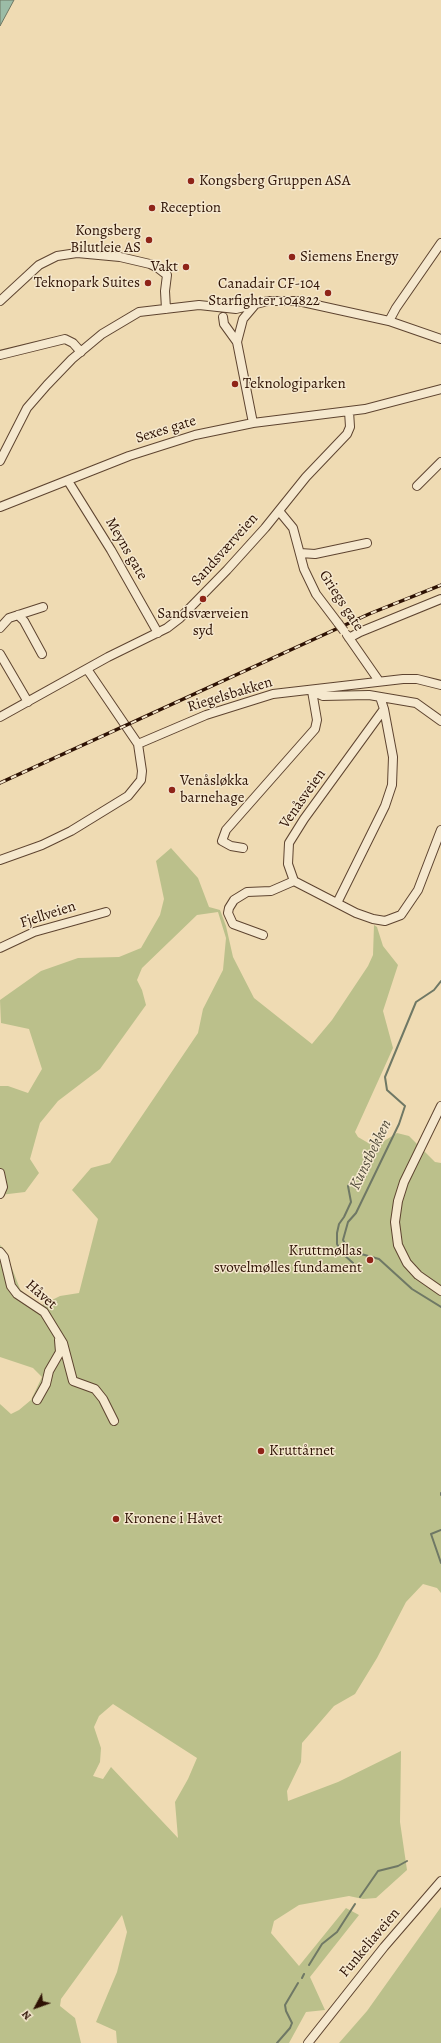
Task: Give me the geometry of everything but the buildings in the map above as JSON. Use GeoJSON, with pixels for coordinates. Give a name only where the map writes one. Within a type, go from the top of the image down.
{"type":"FeatureCollection","features":[{"type":"Feature","properties":{"kind":"street"},"geometry":{"type":"LineString","coordinates":[[389,321],[396,308],[441,243]]}},
{"type":"Feature","properties":{"kind":"street"},"geometry":{"type":"LineString","coordinates":[[0,300],[39,265],[57,256],[77,253],[120,257],[150,264],[158,268],[167,275],[165,291],[166,309]]}},
{"type":"Feature","properties":{"kind":"street"},"geometry":{"type":"LineString","coordinates":[[253,423],[237,342],[223,322],[225,312],[233,309],[254,306],[268,301],[298,301],[389,321],[441,339]]}},
{"type":"Feature","properties":{"kind":"street"},"geometry":{"type":"LineString","coordinates":[[210,305],[223,317]]}},
{"type":"Feature","properties":{"kind":"street"},"geometry":{"type":"LineString","coordinates":[[0,462],[16,428],[33,400],[58,372],[108,329],[132,315],[145,311],[210,305],[233,309],[241,313],[242,323],[237,342]]}},
{"type":"Feature","properties":{"kind":"street"},"geometry":{"type":"LineString","coordinates":[[228,328],[234,329],[242,323],[254,306]]}},
{"type":"Feature","properties":{"kind":"street"},"geometry":{"type":"LineString","coordinates":[[0,355],[65,339],[73,343],[81,352]]}},
{"type":"Feature","properties":{"kind":"street"},"geometry":{"type":"LineString","coordinates":[[349,411],[441,389]]}},
{"type":"Feature","properties":{"kind":"street","name":"Sexes gate"},"geometry":{"type":"LineString","coordinates":[[0,507],[165,444],[207,432],[253,423],[349,411]]}},
{"type":"Feature","properties":{"kind":"street","name":"Sandsværveien"},"geometry":{"type":"LineString","coordinates":[[0,717],[87,669],[158,633],[180,618],[195,604],[279,511],[306,477],[347,434],[350,427],[349,411]]}},
{"type":"Feature","properties":{"kind":"street"},"geometry":{"type":"LineString","coordinates":[[417,486],[441,462]]}},
{"type":"Feature","properties":{"kind":"street","name":"Meyns gate"},"geometry":{"type":"LineString","coordinates":[[68,481],[158,633]]}},
{"type":"Feature","properties":{"kind":"street","name":"Griegs gate"},"geometry":{"type":"LineString","coordinates":[[279,511],[293,528],[310,580],[327,609],[379,681]]}},
{"type":"Feature","properties":{"kind":"street"},"geometry":{"type":"LineString","coordinates":[[300,552],[315,554],[367,543]]}},
{"type":"Feature","properties":{"kind":"street"},"geometry":{"type":"LineString","coordinates":[[346,635],[360,632],[441,599]]}},
{"type":"Feature","properties":{"kind":"street"},"geometry":{"type":"LineString","coordinates":[[0,628],[9,618],[43,607]]}},
{"type":"Feature","properties":{"kind":"street"},"geometry":{"type":"LineString","coordinates":[[18,615],[24,621],[42,654]]}},
{"type":"Feature","properties":{"kind":"street"},"geometry":{"type":"LineString","coordinates":[[0,654],[28,702]]}},
{"type":"Feature","properties":{"kind":"street"},"geometry":{"type":"LineString","coordinates":[[0,860],[66,834],[128,796],[141,780],[142,771],[138,744],[87,669]]}},
{"type":"Feature","properties":{"kind":"street"},"geometry":{"type":"LineString","coordinates":[[243,848],[231,846],[222,841],[226,830],[315,730],[317,720],[312,691],[323,688],[379,681],[417,679],[441,685]]}},
{"type":"Feature","properties":{"kind":"street","name":"Riegelsbakken"},"geometry":{"type":"LineString","coordinates":[[138,744],[206,715],[273,694],[312,691],[323,696],[362,695],[416,703],[441,721]]}},
{"type":"Feature","properties":{"kind":"street"},"geometry":{"type":"LineString","coordinates":[[338,903],[384,806],[392,785],[393,757],[384,709],[380,697]]}},
{"type":"Feature","properties":{"kind":"street","name":"Venåsveien"},"geometry":{"type":"LineString","coordinates":[[294,881],[288,864],[289,843],[304,819],[384,709]]}},
{"type":"Feature","properties":{"kind":"street"},"geometry":{"type":"LineString","coordinates":[[263,935],[233,924],[228,913],[229,908],[234,900],[246,892],[271,891],[294,881],[373,919],[385,920],[401,915],[418,890],[441,830]]}},
{"type":"Feature","properties":{"kind":"street","name":"Fjellveien"},"geometry":{"type":"LineString","coordinates":[[0,948],[34,932],[106,912]]}},
{"type":"Feature","properties":{"kind":"street"},"geometry":{"type":"LineString","coordinates":[[441,1106],[404,1182],[398,1201],[395,1222],[398,1246],[407,1264],[418,1275],[441,1291]]}},
{"type":"Feature","properties":{"kind":"street"},"geometry":{"type":"LineString","coordinates":[[0,1174],[3,1187],[0,1194]]}},
{"type":"Feature","properties":{"kind":"street","name":"Håvet"},"geometry":{"type":"LineString","coordinates":[[0,1252],[4,1257],[11,1286],[17,1294],[44,1312],[59,1337],[66,1353],[73,1382],[92,1388],[98,1393],[110,1409],[114,1422]]}},
{"type":"Feature","properties":{"kind":"street"},"geometry":{"type":"LineString","coordinates":[[38,1400],[46,1384],[49,1371],[60,1352],[59,1337]]}},
{"type":"Feature","properties":{"kind":"street","name":"Funkeliaveien"},"geometry":{"type":"LineString","coordinates":[[308,2043],[384,1947],[441,1881]]}},
{"type":"Feature","properties":{"kind":"shaded area"},"geometry":{"type":"Polygon","coordinates":[[[0,0],[14,0],[0,26],[0,0]]]}},
{"type":"Feature","properties":{"kind":"shaded area"},"geometry":{"type":"Polygon","coordinates":[[[171,848],[198,878],[209,907],[220,910],[226,926],[233,957],[254,998],[312,1044],[332,1020],[368,966],[373,955],[374,925],[377,927],[383,946],[398,965],[383,1011],[393,1048],[355,1132],[358,1137],[370,1144],[384,1141],[397,1133],[409,1136],[435,1162],[441,1163],[441,1593],[437,1588],[423,1584],[406,1602],[377,1658],[355,1694],[334,1706],[302,1743],[301,1762],[287,1791],[288,1801],[338,1782],[401,1751],[400,1822],[407,1870],[376,1898],[363,1899],[349,1896],[299,1905],[274,1921],[271,1933],[299,1966],[346,1908],[359,1915],[310,1977],[325,2010],[306,2012],[289,2043],[117,2043],[116,2031],[96,2022],[117,1972],[127,1932],[122,1915],[61,1999],[60,2006],[75,2018],[81,2043],[0,2043],[0,1404],[11,1414],[19,1410],[31,1400],[42,1377],[33,1368],[0,1357],[0,1245],[5,1250],[20,1289],[30,1300],[42,1305],[60,1296],[79,1293],[98,1219],[72,1190],[91,1168],[110,1163],[198,1033],[203,1009],[223,970],[226,938],[218,912],[197,915],[142,968],[137,980],[142,990],[146,1005],[100,1069],[58,1101],[40,1123],[30,1159],[39,1173],[25,1192],[0,1195],[0,1086],[8,1086],[28,1093],[42,1069],[29,1029],[1,1023],[0,1000],[41,971],[78,958],[119,957],[141,948],[160,915],[164,899],[156,861],[171,848]],[[113,1704],[99,1716],[94,1727],[101,1748],[100,1762],[93,1776],[103,1779],[111,1767],[178,1838],[175,1802],[188,1779],[197,1758],[113,1704]]]}},
{"type":"Feature","properties":{"kind":"shaded area"},"geometry":{"type":"Polygon","coordinates":[[[441,1907],[441,2043],[339,2043],[367,2011],[441,1907]]]}},
{"type":"Feature","properties":{"kind":"waterway","name":"Kunstbekken"},"geometry":{"type":"LineString","coordinates":[[441,981],[434,990],[416,1002],[385,1077],[387,1090],[405,1106],[399,1124],[356,1213],[348,1222],[343,1240],[347,1247],[354,1252],[379,1259],[412,1289],[441,1307]]}},
{"type":"Feature","properties":{"kind":"waterway"},"geometry":{"type":"LineString","coordinates":[[353,1263],[342,1253],[337,1244],[337,1233],[339,1224],[351,1202],[348,1186],[351,1183],[356,1185]]}},
{"type":"Feature","properties":{"kind":"waterway","name":"Kunstbekken"},"geometry":{"type":"LineString","coordinates":[[441,1530],[431,1534],[441,1563]]}},
{"type":"Feature","properties":{"kind":"waterway","name":"Kunstbekken"},"geometry":{"type":"LineString","coordinates":[[360,1897],[378,1871],[398,1866],[407,1861]]}},
{"type":"Feature","properties":{"kind":"waterway","name":"Kunstbekken"},"geometry":{"type":"LineString","coordinates":[[309,1965],[322,1944],[337,1932],[355,1904]]}},
{"type":"Feature","properties":{"kind":"waterway"},"geometry":{"type":"LineString","coordinates":[[302,1978],[304,1974]]}},
{"type":"Feature","properties":{"kind":"waterway","name":"Kunstbekken"},"geometry":{"type":"LineString","coordinates":[[277,2043],[290,2028],[292,2023],[286,2011],[285,2005],[298,1983]]}},
{"type":"Feature","properties":{"kind":"railway"},"geometry":{"type":"LineString","coordinates":[[0,783],[369,614],[441,585]]}},
{"type":"Feature","properties":{"kind":"place","name":"Kongsberg Gruppen ASA"},"geometry":{"type":"Point","coordinates":[191,181]}},
{"type":"Feature","properties":{"kind":"place","name":"Reception"},"geometry":{"type":"Point","coordinates":[152,208]}},
{"type":"Feature","properties":{"kind":"place","name":"Kongsberg Bilutleie AS"},"geometry":{"type":"Point","coordinates":[149,240]}},
{"type":"Feature","properties":{"kind":"place","name":"Siemens Energy"},"geometry":{"type":"Point","coordinates":[292,257]}},
{"type":"Feature","properties":{"kind":"place","name":"Vakt"},"geometry":{"type":"Point","coordinates":[186,267]}},
{"type":"Feature","properties":{"kind":"place","name":"Teknopark Suites"},"geometry":{"type":"Point","coordinates":[148,283]}},
{"type":"Feature","properties":{"kind":"place","name":"Canadair CF-104 Starfighter 104822"},"geometry":{"type":"Point","coordinates":[328,293]}},
{"type":"Feature","properties":{"kind":"place","name":"Teknologiparken"},"geometry":{"type":"Point","coordinates":[235,384]}},
{"type":"Feature","properties":{"kind":"place","name":"Sandsværveien syd"},"geometry":{"type":"Point","coordinates":[203,599]}},
{"type":"Feature","properties":{"kind":"place","name":"Venåsløkka barnehage"},"geometry":{"type":"Point","coordinates":[172,790]}},
{"type":"Feature","properties":{"kind":"place","name":"Kruttmøllas svovelmølles fundament"},"geometry":{"type":"Point","coordinates":[370,1260]}},
{"type":"Feature","properties":{"kind":"place","name":"Kruttårnet"},"geometry":{"type":"Point","coordinates":[261,1451]}},
{"type":"Feature","properties":{"kind":"place","name":"Kronene i Håvet"},"geometry":{"type":"Point","coordinates":[116,1519]}}]}
